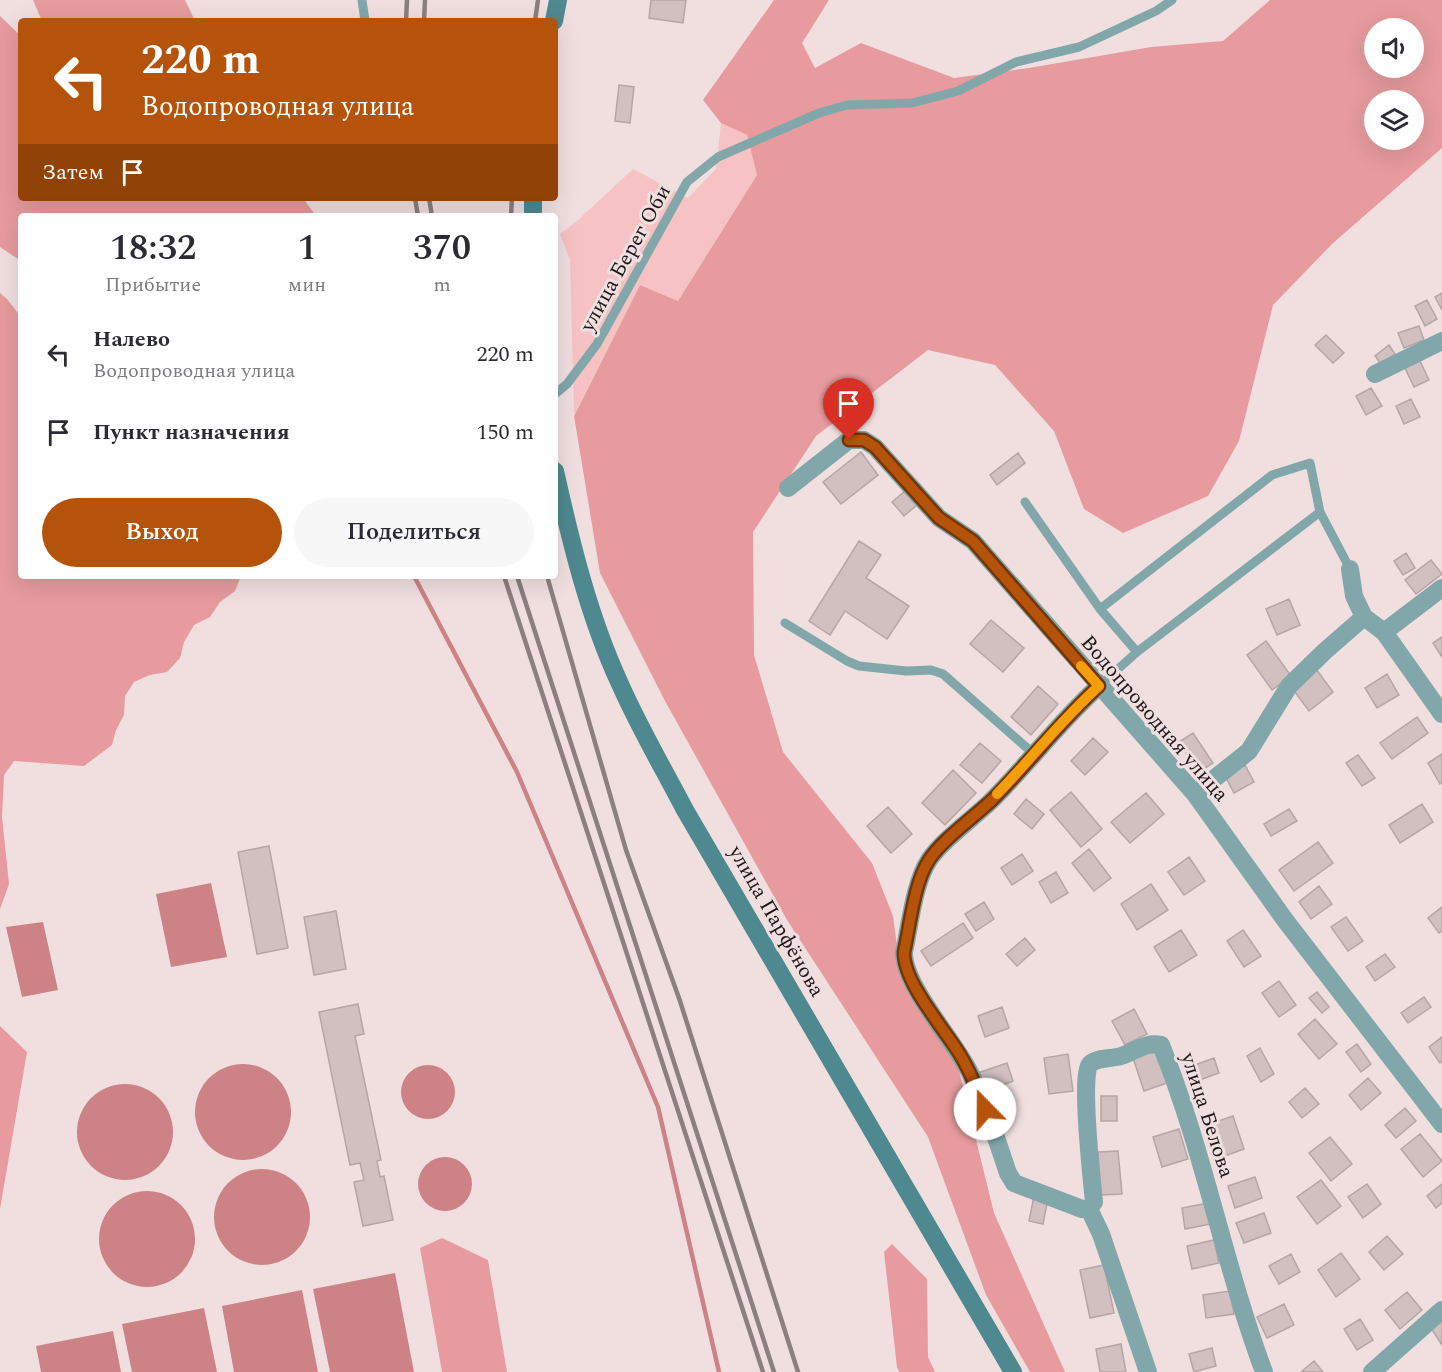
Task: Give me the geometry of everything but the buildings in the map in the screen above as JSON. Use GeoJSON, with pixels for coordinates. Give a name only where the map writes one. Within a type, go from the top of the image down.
{"type":"FeatureCollection","features":[{"type":"Feature","properties":{"kind":"main road"},"geometry":{"type":"LineString","coordinates":[[555,18],[558,0]]}},
{"type":"Feature","properties":{"kind":"main road","name":"улица Парфёнова"},"geometry":{"type":"LineString","coordinates":[[558,484],[578,567],[594,620],[619,683],[649,743],[1013,1372]]}},
{"type":"Feature","properties":{"kind":"street"},"geometry":{"type":"LineString","coordinates":[[1375,374],[1442,341]]}},
{"type":"Feature","properties":{"kind":"street","name":"Водопроводная улица"},"geometry":{"type":"LineString","coordinates":[[788,488],[849,440],[864,440],[875,447],[939,518],[973,541],[1195,794],[1285,920],[1442,1124]]}},
{"type":"Feature","properties":{"kind":"street"},"geometry":{"type":"LineString","coordinates":[[1350,569],[1354,596],[1364,617],[1384,632],[1442,714]]}},
{"type":"Feature","properties":{"kind":"street"},"geometry":{"type":"LineString","coordinates":[[1384,632],[1442,588]]}},
{"type":"Feature","properties":{"kind":"street"},"geometry":{"type":"LineString","coordinates":[[1195,794],[1249,751],[1289,686],[1364,617]]}},
{"type":"Feature","properties":{"kind":"street"},"geometry":{"type":"LineString","coordinates":[[1099,686],[1072,710],[1035,755],[992,800],[929,859],[919,883],[903,964],[968,1069],[1008,1173],[1014,1183],[1082,1209],[1089,1209],[1101,1234],[1148,1372]]}},
{"type":"Feature","properties":{"kind":"street","name":"улица Белова"},"geometry":{"type":"LineString","coordinates":[[1089,1209],[1094,1202],[1086,1073],[1089,1064],[1120,1057],[1148,1045],[1156,1043],[1161,1045],[1264,1372]]}},
{"type":"Feature","properties":{"kind":"street"},"geometry":{"type":"LineString","coordinates":[[1372,1372],[1442,1310]]}},
{"type":"Feature","properties":{"kind":"lane"},"geometry":{"type":"LineString","coordinates":[[362,0],[365,18]]}},
{"type":"Feature","properties":{"kind":"lane","name":"улица Берег Оби"},"geometry":{"type":"LineString","coordinates":[[558,392],[567,384],[597,344],[687,182],[718,157],[819,113],[847,105],[912,104],[958,91],[1016,62],[1079,47],[1156,11],[1172,0]]}},
{"type":"Feature","properties":{"kind":"lane"},"geometry":{"type":"LineString","coordinates":[[1100,609],[1272,475],[1310,463],[1320,512],[1350,569]]}},
{"type":"Feature","properties":{"kind":"lane"},"geometry":{"type":"LineString","coordinates":[[1026,502],[1100,609],[1137,652]]}},
{"type":"Feature","properties":{"kind":"lane"},"geometry":{"type":"LineString","coordinates":[[1099,686],[1137,652],[1320,512]]}},
{"type":"Feature","properties":{"kind":"lane"},"geometry":{"type":"LineString","coordinates":[[785,623],[859,666],[906,671],[931,670],[943,674],[1035,755]]}},
{"type":"Feature","properties":{"kind":"shaded area"},"geometry":{"type":"Polygon","coordinates":[[[33,0],[185,0],[194,18],[41,18],[33,0]]]}},
{"type":"Feature","properties":{"kind":"shaded area"},"geometry":{"type":"Polygon","coordinates":[[[774,0],[829,0],[802,43],[815,68],[861,43],[954,78],[1151,47],[1223,41],[1270,0],[1442,0],[1442,148],[1332,244],[1273,305],[1239,441],[1208,496],[1123,533],[1084,509],[1054,431],[995,365],[928,350],[816,436],[753,532],[754,655],[783,752],[872,863],[893,916],[900,968],[957,1062],[994,1213],[1065,1372],[1030,1372],[986,1295],[928,1137],[787,920],[665,701],[600,573],[574,416],[640,285],[678,301],[757,175],[747,135],[721,123],[703,100],[774,0]]]}},
{"type":"Feature","properties":{"kind":"shaded area"},"geometry":{"type":"Polygon","coordinates":[[[0,16],[18,33],[18,201],[305,201],[314,213],[18,213],[18,259],[0,247],[0,16]]]}},
{"type":"Feature","properties":{"kind":"shaded area"},"geometry":{"type":"Polygon","coordinates":[[[721,123],[747,135],[757,175],[678,301],[640,285],[574,415],[570,260],[560,234],[633,169],[688,198],[716,169],[721,123]]]}},
{"type":"Feature","properties":{"kind":"shaded area"},"geometry":{"type":"Polygon","coordinates":[[[0,293],[18,313],[18,579],[240,579],[235,591],[220,602],[210,617],[194,625],[184,642],[180,658],[167,672],[150,675],[134,682],[125,696],[124,715],[116,730],[112,745],[84,766],[14,761],[4,775],[2,817],[9,884],[0,909],[0,293]]]}},
{"type":"Feature","properties":{"kind":"shaded area"},"geometry":{"type":"Polygon","coordinates":[[[211,883],[227,957],[171,967],[156,894],[211,883]]]}},
{"type":"Feature","properties":{"kind":"shaded area"},"geometry":{"type":"Polygon","coordinates":[[[43,922],[58,990],[22,997],[6,927],[43,922]]]}},
{"type":"Feature","properties":{"kind":"shaded area"},"geometry":{"type":"Polygon","coordinates":[[[0,1026],[27,1052],[0,1209],[0,1026]]]}},
{"type":"Feature","properties":{"kind":"shaded area"},"geometry":{"type":"Polygon","coordinates":[[[243,1064],[261,1068],[277,1078],[287,1094],[291,1112],[287,1130],[277,1146],[261,1156],[243,1160],[225,1156],[209,1146],[199,1130],[195,1112],[199,1094],[209,1078],[225,1068],[243,1064]]]}},
{"type":"Feature","properties":{"kind":"shaded area"},"geometry":{"type":"Polygon","coordinates":[[[423,1065],[433,1065],[443,1069],[451,1077],[455,1092],[451,1107],[443,1115],[433,1119],[423,1119],[413,1115],[405,1107],[401,1097],[401,1087],[405,1077],[413,1069],[423,1065]]]}},
{"type":"Feature","properties":{"kind":"shaded area"},"geometry":{"type":"Polygon","coordinates":[[[125,1084],[143,1088],[159,1098],[169,1114],[173,1132],[169,1150],[159,1166],[143,1176],[125,1180],[107,1176],[91,1166],[81,1150],[77,1132],[81,1114],[91,1098],[107,1088],[125,1084]]]}},
{"type":"Feature","properties":{"kind":"shaded area"},"geometry":{"type":"Polygon","coordinates":[[[440,1157],[450,1157],[460,1161],[468,1169],[472,1184],[468,1199],[460,1207],[450,1211],[440,1211],[430,1207],[422,1199],[418,1189],[418,1179],[422,1169],[430,1161],[440,1157]]]}},
{"type":"Feature","properties":{"kind":"shaded area"},"geometry":{"type":"Polygon","coordinates":[[[262,1169],[280,1173],[296,1183],[306,1199],[310,1217],[306,1235],[296,1251],[280,1261],[262,1265],[244,1261],[228,1251],[218,1235],[214,1217],[218,1199],[228,1183],[244,1173],[262,1169]]]}},
{"type":"Feature","properties":{"kind":"shaded area"},"geometry":{"type":"Polygon","coordinates":[[[147,1191],[165,1195],[181,1205],[191,1221],[195,1239],[191,1257],[181,1273],[165,1283],[147,1287],[129,1283],[113,1273],[103,1257],[99,1239],[103,1221],[113,1205],[129,1195],[147,1191]]]}},
{"type":"Feature","properties":{"kind":"shaded area"},"geometry":{"type":"Polygon","coordinates":[[[442,1238],[488,1260],[507,1372],[442,1372],[420,1248],[442,1238]]]}},
{"type":"Feature","properties":{"kind":"shaded area"},"geometry":{"type":"Polygon","coordinates":[[[892,1244],[927,1279],[928,1357],[935,1372],[899,1372],[897,1367],[884,1252],[892,1244]]]}},
{"type":"Feature","properties":{"kind":"shaded area"},"geometry":{"type":"Polygon","coordinates":[[[395,1273],[414,1372],[330,1372],[313,1289],[395,1273]]]}},
{"type":"Feature","properties":{"kind":"shaded area"},"geometry":{"type":"Polygon","coordinates":[[[302,1290],[318,1372],[234,1372],[222,1306],[302,1290]]]}},
{"type":"Feature","properties":{"kind":"shaded area"},"geometry":{"type":"Polygon","coordinates":[[[204,1308],[217,1372],[132,1372],[122,1324],[204,1308]]]}},
{"type":"Feature","properties":{"kind":"shaded area"},"geometry":{"type":"Polygon","coordinates":[[[113,1331],[121,1372],[41,1372],[36,1346],[113,1331]]]}},
{"type":"Feature","properties":{"kind":"waterway"},"geometry":{"type":"LineString","coordinates":[[416,579],[517,772],[658,1107],[719,1372]]}},
{"type":"Feature","properties":{"kind":"railway"},"geometry":{"type":"LineString","coordinates":[[406,18],[407,0]]}},
{"type":"Feature","properties":{"kind":"railway"},"geometry":{"type":"LineString","coordinates":[[424,18],[425,0]]}},
{"type":"Feature","properties":{"kind":"railway"},"geometry":{"type":"LineString","coordinates":[[535,18],[538,0]]}},
{"type":"Feature","properties":{"kind":"railway"},"geometry":{"type":"LineString","coordinates":[[416,201],[418,213]]}},
{"type":"Feature","properties":{"kind":"railway"},"geometry":{"type":"LineString","coordinates":[[430,201],[432,213]]}},
{"type":"Feature","properties":{"kind":"railway"},"geometry":{"type":"LineString","coordinates":[[511,213],[512,201]]}},
{"type":"Feature","properties":{"kind":"railway"},"geometry":{"type":"LineString","coordinates":[[505,579],[763,1372]]}},
{"type":"Feature","properties":{"kind":"railway"},"geometry":{"type":"LineString","coordinates":[[518,579],[774,1372]]}},
{"type":"Feature","properties":{"kind":"railway"},"geometry":{"type":"LineString","coordinates":[[548,579],[626,850],[680,1001],[798,1372]]}},
{"type":"Feature","properties":{"kind":"slow traffic"},"geometry":{"type":"LineString","coordinates":[[997,794],[1035,755],[1072,710],[1099,686],[1081,666]]}},
{"type":"Feature","properties":{"kind":"route"},"geometry":{"type":"LineString","coordinates":[[849,440],[864,440],[875,447],[939,518],[973,541],[1099,686],[1072,710],[1035,755],[992,800],[929,859],[919,883],[903,964],[936,1020],[957,1049],[985,1109]]}}]}
